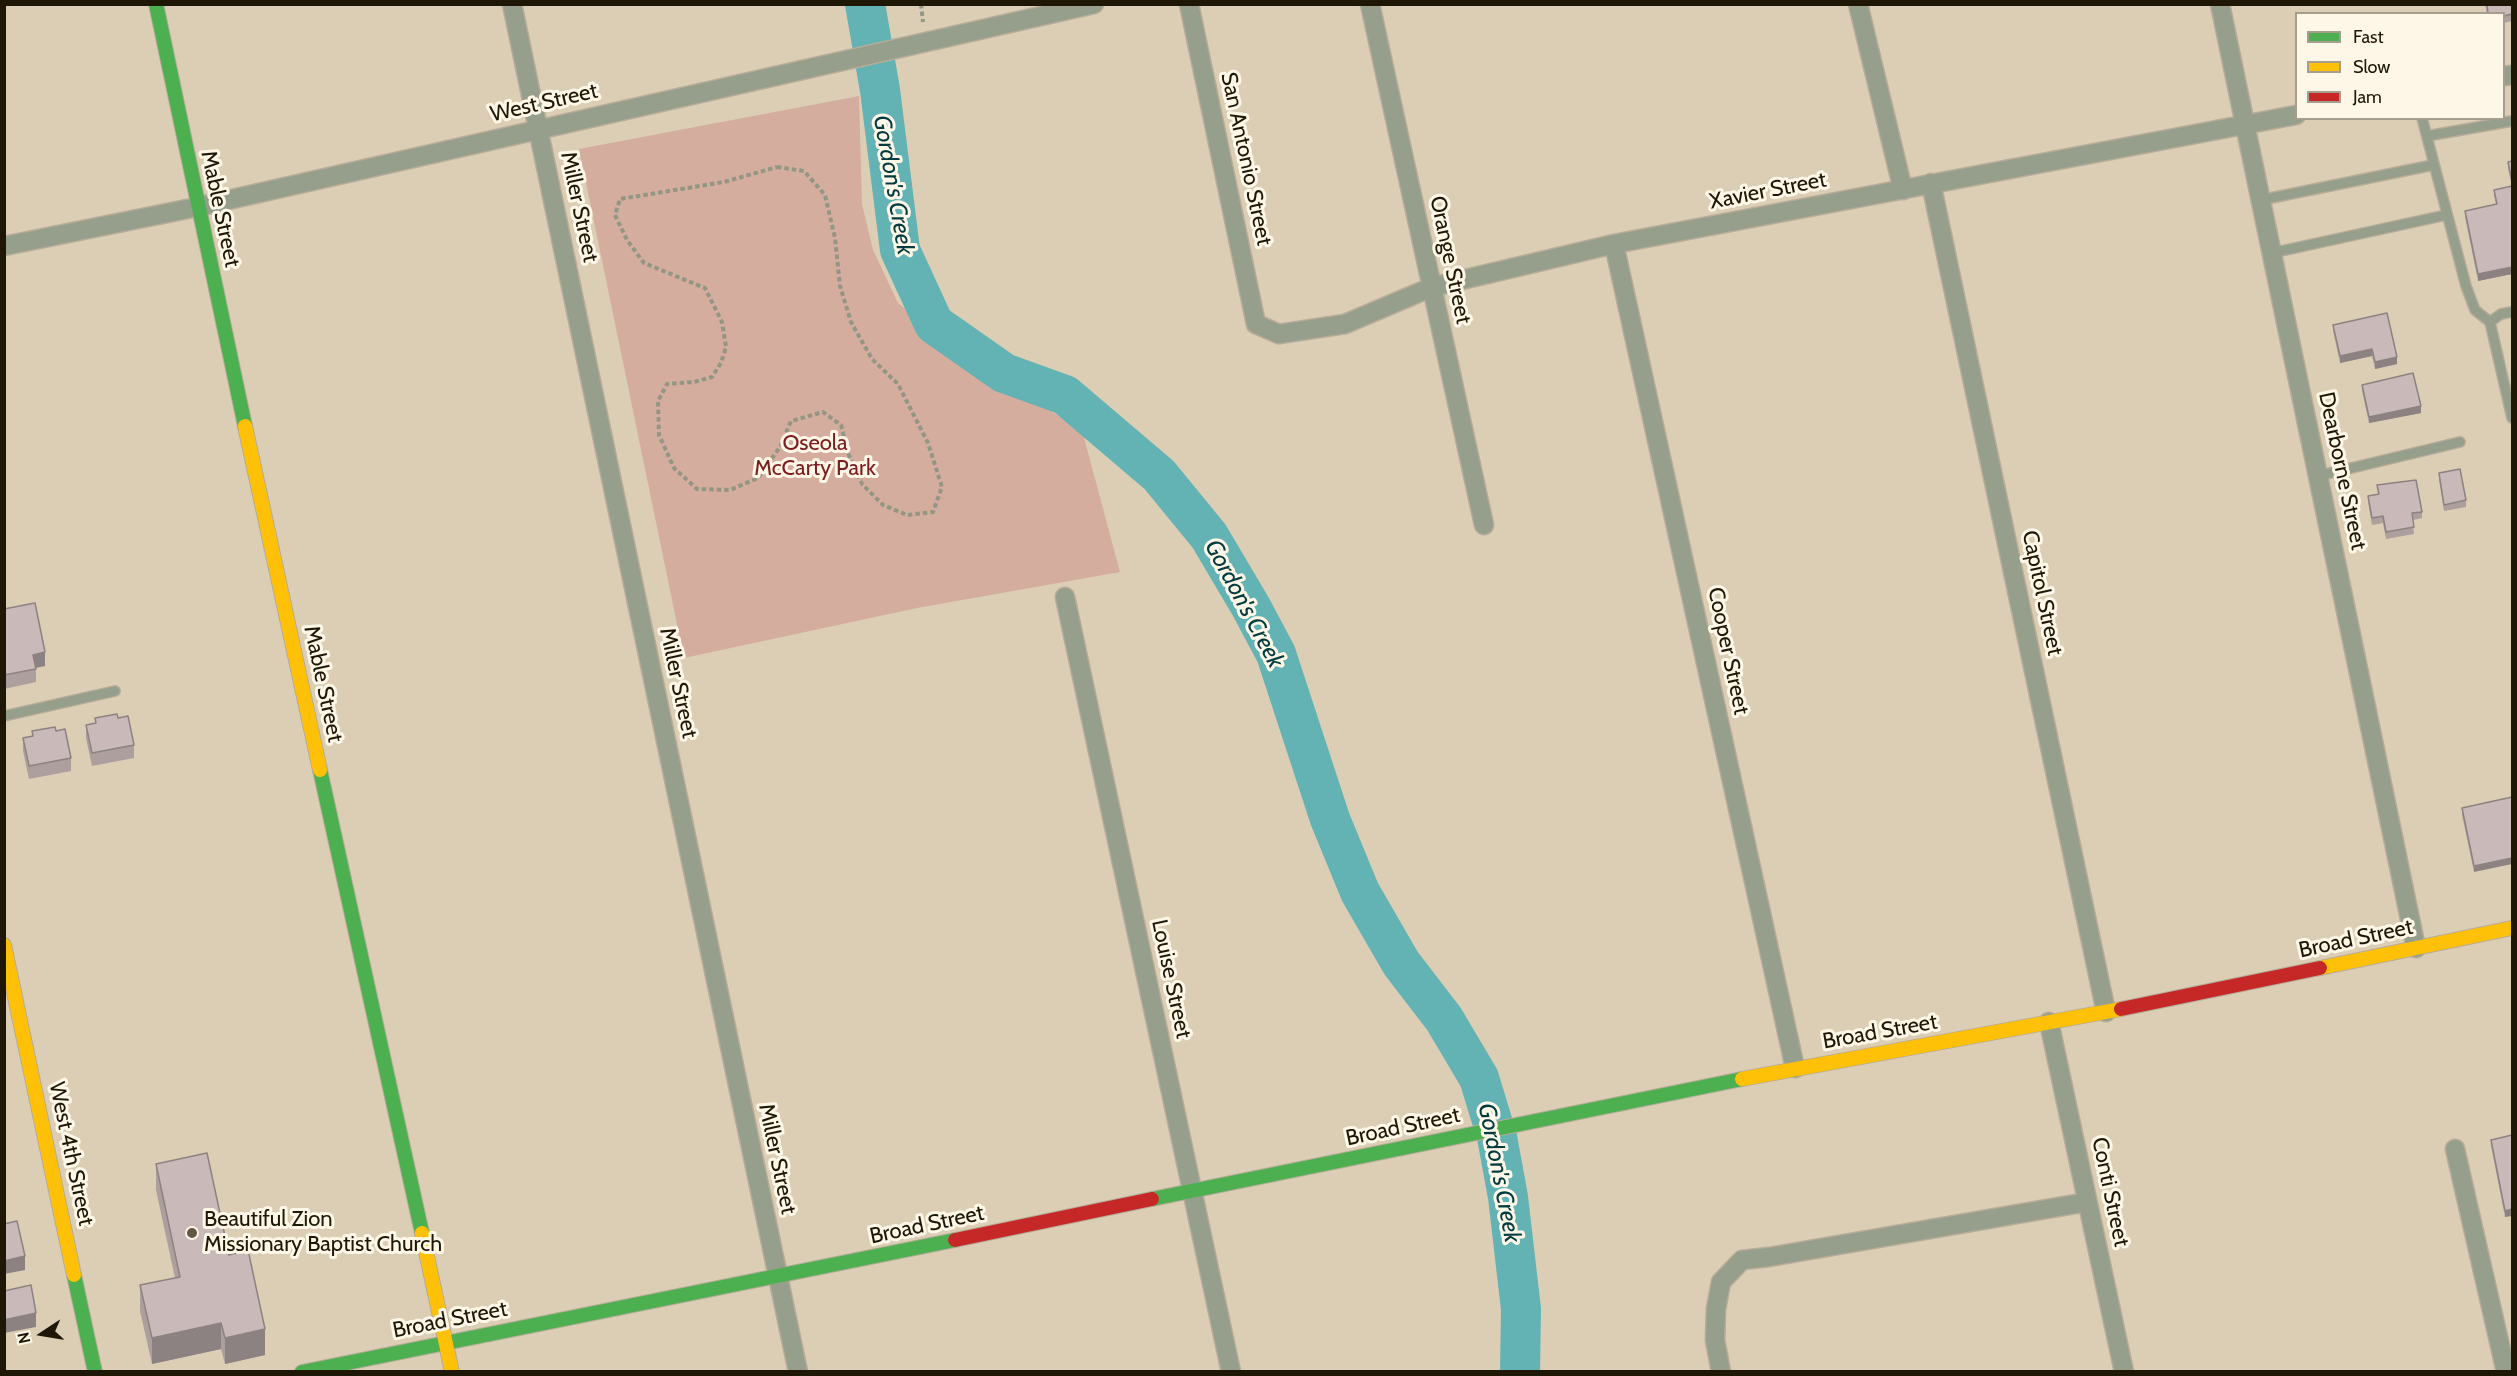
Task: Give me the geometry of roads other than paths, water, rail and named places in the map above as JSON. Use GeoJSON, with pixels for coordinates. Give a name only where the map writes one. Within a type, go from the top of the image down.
{"type":"FeatureCollection","features":[{"type":"Feature","properties":{"kind":"street","name":"Mable Street"},"geometry":{"type":"LineString","coordinates":[[156,4],[197,207],[452,1371]]}},
{"type":"Feature","properties":{"kind":"street","name":"Miller Street"},"geometry":{"type":"LineString","coordinates":[[512,4],[798,1371]]}},
{"type":"Feature","properties":{"kind":"street","name":"West Street"},"geometry":{"type":"LineString","coordinates":[[4,246],[197,207],[1094,4]]}},
{"type":"Feature","properties":{"kind":"street","name":"San Antonio Street"},"geometry":{"type":"LineString","coordinates":[[1189,4],[1256,324]]}},
{"type":"Feature","properties":{"kind":"street","name":"Orange Street"},"geometry":{"type":"LineString","coordinates":[[1370,4],[1484,525]]}},
{"type":"Feature","properties":{"kind":"street"},"geometry":{"type":"LineString","coordinates":[[1858,4],[1903,190]]}},
{"type":"Feature","properties":{"kind":"street","name":"Dearborne Street"},"geometry":{"type":"LineString","coordinates":[[2220,4],[2416,948]]}},
{"type":"Feature","properties":{"kind":"street","name":"Xavier Street"},"geometry":{"type":"LineString","coordinates":[[1256,324],[1279,334],[1345,324],[1432,287],[1614,244],[2295,115]]}},
{"type":"Feature","properties":{"kind":"street","name":"Capitol Street"},"geometry":{"type":"LineString","coordinates":[[1931,183],[2106,1012]]}},
{"type":"Feature","properties":{"kind":"street","name":"Cooper Street"},"geometry":{"type":"LineString","coordinates":[[1614,244],[1795,1068]]}},
{"type":"Feature","properties":{"kind":"street","name":"Louise Street"},"geometry":{"type":"LineString","coordinates":[[1065,597],[1231,1371]]}},
{"type":"Feature","properties":{"kind":"street","name":"Broad Street"},"geometry":{"type":"LineString","coordinates":[[302,1371],[777,1277],[1544,1118],[1795,1068],[2106,1012],[2512,928]]}},
{"type":"Feature","properties":{"kind":"street","name":"West 4th Street"},"geometry":{"type":"LineString","coordinates":[[4,945],[96,1371]]}},
{"type":"Feature","properties":{"kind":"street","name":"Conti Street"},"geometry":{"type":"LineString","coordinates":[[2049,1022],[2124,1371]]}},
{"type":"Feature","properties":{"kind":"street"},"geometry":{"type":"LineString","coordinates":[[2455,1149],[2506,1371]]}},
{"type":"Feature","properties":{"kind":"street"},"geometry":{"type":"LineString","coordinates":[[1721,1371],[1715,1340],[1716,1309],[1721,1282],[1742,1260],[2087,1202]]}},
{"type":"Feature","properties":{"kind":"lane"},"geometry":{"type":"LineString","coordinates":[[2423,120],[2466,286],[2475,310],[2490,322],[2512,418]]}},
{"type":"Feature","properties":{"kind":"lane"},"geometry":{"type":"LineString","coordinates":[[2427,136],[2512,121]]}},
{"type":"Feature","properties":{"kind":"lane"},"geometry":{"type":"LineString","coordinates":[[2262,200],[2433,165]]}},
{"type":"Feature","properties":{"kind":"lane"},"geometry":{"type":"LineString","coordinates":[[2272,253],[2446,215]]}},
{"type":"Feature","properties":{"kind":"lane"},"geometry":{"type":"LineString","coordinates":[[2490,322],[2501,314],[2512,312]]}},
{"type":"Feature","properties":{"kind":"lane"},"geometry":{"type":"LineString","coordinates":[[2502,374],[2512,372]]}},
{"type":"Feature","properties":{"kind":"lane"},"geometry":{"type":"LineString","coordinates":[[2318,476],[2460,442]]}},
{"type":"Feature","properties":{"kind":"lane"},"geometry":{"type":"LineString","coordinates":[[4,716],[115,691]]}},
{"type":"Feature","properties":{"kind":"waterway","name":"Gordon's Creek"},"geometry":{"type":"LineString","coordinates":[[865,4],[880,90],[900,250],[934,324],[1004,373],[1065,395],[1159,475],[1209,536],[1276,654],[1330,819],[1360,892],[1401,963],[1444,1019],[1479,1078],[1497,1137],[1508,1197],[1521,1309],[1520,1372]]}},
{"type":"Feature","properties":{"kind":"place","name":"Beautiful Zion Missionary Baptist Church"},"geometry":{"type":"Point","coordinates":[192,1233]}},
{"type":"Feature","properties":{"kind":"park label","name":"Oseola McCarty Park"},"geometry":{"type":"Point","coordinates":[815,456]}}]}
